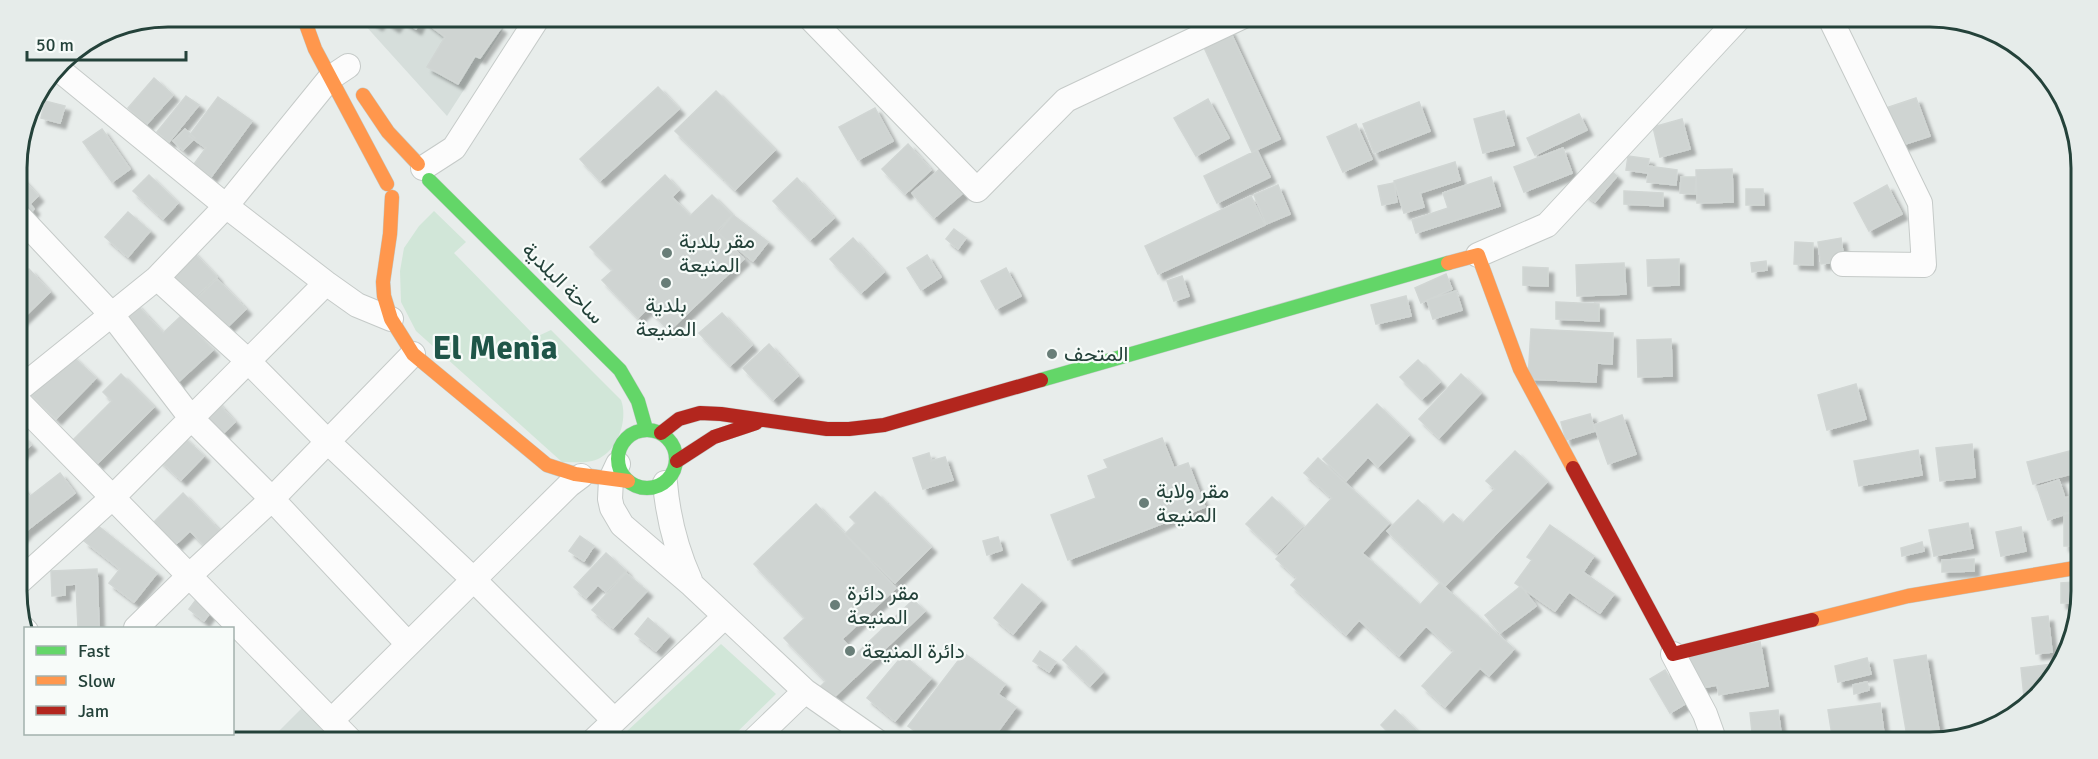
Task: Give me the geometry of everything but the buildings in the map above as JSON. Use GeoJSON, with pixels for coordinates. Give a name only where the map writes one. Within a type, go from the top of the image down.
{"type":"FeatureCollection","features":[{"type":"Feature","properties":{"kind":"street"},"geometry":{"type":"LineString","coordinates":[[307,27],[315,49],[346,73],[394,195]]}},
{"type":"Feature","properties":{"kind":"street"},"geometry":{"type":"LineString","coordinates":[[532,27],[454,148],[424,177],[403,163],[391,171],[394,195],[393,213],[383,282],[384,296],[391,319],[413,354],[540,460],[557,470],[581,476],[619,475],[636,486],[646,489],[656,487],[671,477],[677,461],[672,442],[661,433],[646,429],[636,431],[621,444],[618,454],[619,475],[609,499],[616,517],[622,525],[692,585],[805,691],[864,732]]}},
{"type":"Feature","properties":{"kind":"street"},"geometry":{"type":"LineString","coordinates":[[819,27],[977,190],[1066,100],[1221,27]]}},
{"type":"Feature","properties":{"kind":"street"},"geometry":{"type":"LineString","coordinates":[[661,433],[679,419],[700,413],[827,429],[884,425],[1478,255],[1547,225],[1731,27]]}},
{"type":"Feature","properties":{"kind":"street"},"geometry":{"type":"LineString","coordinates":[[1834,27],[1920,203],[1924,265],[1843,264]]}},
{"type":"Feature","properties":{"kind":"street"},"geometry":{"type":"LineString","coordinates":[[64,73],[226,206],[326,283],[357,305],[391,319]]}},
{"type":"Feature","properties":{"kind":"street"},"geometry":{"type":"LineString","coordinates":[[27,383],[157,278],[226,206],[346,73]]}},
{"type":"Feature","properties":{"kind":"street","name":"ساحة البلدية"},"geometry":{"type":"LineString","coordinates":[[346,73],[384,128],[424,177],[620,370],[638,401],[646,429]]}},
{"type":"Feature","properties":{"kind":"street"},"geometry":{"type":"LineString","coordinates":[[27,225],[112,315],[191,418],[272,499],[408,644]]}},
{"type":"Feature","properties":{"kind":"street"},"geometry":{"type":"LineString","coordinates":[[1478,255],[1520,369],[1706,714],[1712,732]]}},
{"type":"Feature","properties":{"kind":"street"},"geometry":{"type":"LineString","coordinates":[[157,278],[248,361],[328,442],[474,580],[614,720]]}},
{"type":"Feature","properties":{"kind":"street"},"geometry":{"type":"LineString","coordinates":[[27,575],[113,497],[326,283]]}},
{"type":"Feature","properties":{"kind":"street"},"geometry":{"type":"LineString","coordinates":[[137,627],[272,499],[413,354]]}},
{"type":"Feature","properties":{"kind":"street"},"geometry":{"type":"LineString","coordinates":[[27,410],[343,732]]}},
{"type":"Feature","properties":{"kind":"street"},"geometry":{"type":"LineString","coordinates":[[677,461],[697,446],[720,434],[735,428],[772,421]]}},
{"type":"Feature","properties":{"kind":"street"},"geometry":{"type":"LineString","coordinates":[[332,720],[569,485],[581,476]]}},
{"type":"Feature","properties":{"kind":"street"},"geometry":{"type":"LineString","coordinates":[[665,483],[674,534],[692,585]]}},
{"type":"Feature","properties":{"kind":"street"},"geometry":{"type":"LineString","coordinates":[[1673,654],[1908,596],[2071,569]]}},
{"type":"Feature","properties":{"kind":"street"},"geometry":{"type":"LineString","coordinates":[[602,732],[724,617]]}},
{"type":"Feature","properties":{"kind":"street"},"geometry":{"type":"LineString","coordinates":[[762,732],[805,691]]}},
{"type":"Feature","properties":{"kind":"shaded area"},"geometry":{"type":"Polygon","coordinates":[[[367,27],[505,27],[447,116],[367,27]]]}},
{"type":"Feature","properties":{"kind":"shaded area"},"geometry":{"type":"Polygon","coordinates":[[[310,700],[340,732],[278,732],[310,700]]]}},
{"type":"Feature","properties":{"kind":"green space"},"geometry":{"type":"Polygon","coordinates":[[[434,211],[466,242],[454,253],[536,337],[551,330],[621,400],[623,415],[620,432],[612,447],[600,458],[586,462],[562,462],[416,331],[401,302],[400,271],[404,248],[419,226],[434,211]]]}},
{"type":"Feature","properties":{"kind":"green space"},"geometry":{"type":"Polygon","coordinates":[[[721,644],[776,694],[737,732],[626,732],[721,644]]]}},
{"type":"Feature","properties":{"kind":"traffic: fast"},"geometry":{"type":"LineString","coordinates":[[429,180],[620,370],[638,401],[646,429]]}},
{"type":"Feature","properties":{"kind":"traffic: fast"},"geometry":{"type":"LineString","coordinates":[[1041,380],[1448,263]]}},
{"type":"Feature","properties":{"kind":"traffic: fast"},"geometry":{"type":"LineString","coordinates":[[641,430],[653,430],[663,434],[672,443],[676,459],[676,465],[668,480],[653,488],[641,488],[631,484],[622,475],[618,465],[618,453],[622,443],[631,434],[641,430]]}},
{"type":"Feature","properties":{"kind":"traffic: slow"},"geometry":{"type":"LineString","coordinates":[[307,27],[315,49],[387,184]]}},
{"type":"Feature","properties":{"kind":"traffic: slow"},"geometry":{"type":"LineString","coordinates":[[363,95],[388,132],[418,164]]}},
{"type":"Feature","properties":{"kind":"traffic: slow"},"geometry":{"type":"LineString","coordinates":[[392,197],[390,234],[383,282],[384,296],[391,319],[413,354],[547,465],[575,474],[628,481]]}},
{"type":"Feature","properties":{"kind":"traffic: slow"},"geometry":{"type":"LineString","coordinates":[[1448,263],[1478,255],[1520,369],[1573,468]]}},
{"type":"Feature","properties":{"kind":"traffic: slow"},"geometry":{"type":"LineString","coordinates":[[1812,620],[1908,596],[2071,569]]}},
{"type":"Feature","properties":{"kind":"traffic: jam"},"geometry":{"type":"LineString","coordinates":[[661,433],[679,419],[700,413],[827,429],[884,425],[1041,380]]}},
{"type":"Feature","properties":{"kind":"traffic: jam"},"geometry":{"type":"LineString","coordinates":[[677,461],[714,437],[756,423]]}},
{"type":"Feature","properties":{"kind":"traffic: jam"},"geometry":{"type":"LineString","coordinates":[[1573,468],[1673,654],[1812,620]]}},
{"type":"Feature","properties":{"kind":"place","name":"مقر بلدية المنيعة"},"geometry":{"type":"Point","coordinates":[667,253]}},
{"type":"Feature","properties":{"kind":"place","name":"بلدية المنيعة"},"geometry":{"type":"Point","coordinates":[666,283]}},
{"type":"Feature","properties":{"kind":"place","name":"المتحف"},"geometry":{"type":"Point","coordinates":[1052,354]}},
{"type":"Feature","properties":{"kind":"place","name":"مقر ولاية المنيعة"},"geometry":{"type":"Point","coordinates":[1144,503]}},
{"type":"Feature","properties":{"kind":"place","name":"مقر دائرة المنيعة"},"geometry":{"type":"Point","coordinates":[835,605]}},
{"type":"Feature","properties":{"kind":"place","name":"دائرة المنيعة"},"geometry":{"type":"Point","coordinates":[850,651]}},
{"type":"Feature","properties":{"kind":"district","name":"El Menia"},"geometry":{"type":"Point","coordinates":[495,348]}}]}
